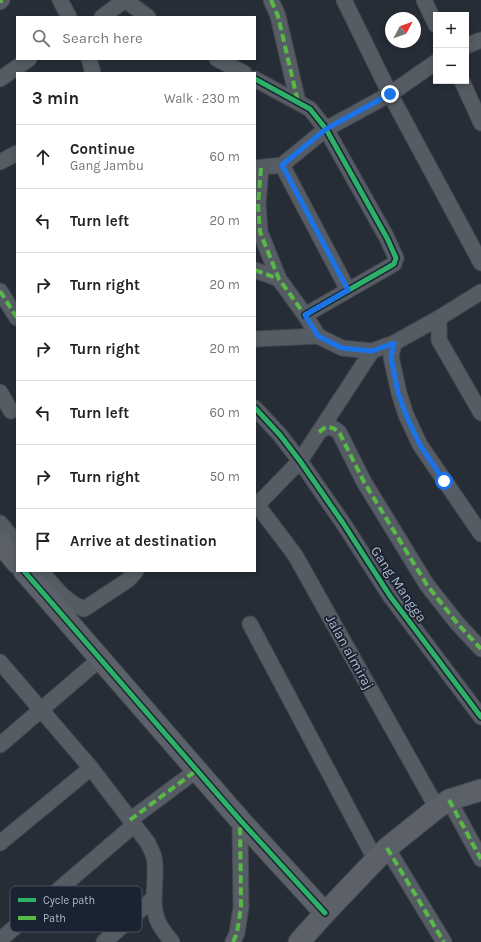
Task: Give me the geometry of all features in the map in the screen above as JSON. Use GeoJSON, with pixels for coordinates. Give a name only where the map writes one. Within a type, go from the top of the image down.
{"type":"FeatureCollection","features":[{"type":"Feature","properties":{"kind":"street"},"geometry":{"type":"LineString","coordinates":[[60,0],[68,16]]}},
{"type":"Feature","properties":{"kind":"street"},"geometry":{"type":"LineString","coordinates":[[103,16],[125,0],[147,16]]}},
{"type":"Feature","properties":{"kind":"street"},"geometry":{"type":"LineString","coordinates":[[271,0],[278,16],[298,102]]}},
{"type":"Feature","properties":{"kind":"street"},"geometry":{"type":"LineString","coordinates":[[344,0],[390,94],[481,263]]}},
{"type":"Feature","properties":{"kind":"street"},"geometry":{"type":"LineString","coordinates":[[424,0],[433,19]]}},
{"type":"Feature","properties":{"kind":"street"},"geometry":{"type":"LineString","coordinates":[[469,45],[481,40]]}},
{"type":"Feature","properties":{"kind":"street"},"geometry":{"type":"LineString","coordinates":[[0,79],[28,60]]}},
{"type":"Feature","properties":{"kind":"street"},"geometry":{"type":"LineString","coordinates":[[89,60],[93,72]]}},
{"type":"Feature","properties":{"kind":"street"},"geometry":{"type":"LineString","coordinates":[[219,60],[242,72]]}},
{"type":"Feature","properties":{"kind":"street"},"geometry":{"type":"LineString","coordinates":[[318,336],[279,279],[260,232],[258,168],[282,165],[326,129],[390,94],[433,64]]}},
{"type":"Feature","properties":{"kind":"street"},"geometry":{"type":"LineString","coordinates":[[256,80],[310,109],[326,129],[387,238],[396,258],[394,264],[305,315]]}},
{"type":"Feature","properties":{"kind":"street"},"geometry":{"type":"LineString","coordinates":[[463,84],[481,123]]}},
{"type":"Feature","properties":{"kind":"street"},"geometry":{"type":"LineString","coordinates":[[0,162],[16,154]]}},
{"type":"Feature","properties":{"kind":"street"},"geometry":{"type":"LineString","coordinates":[[282,165],[348,290]]}},
{"type":"Feature","properties":{"kind":"street"},"geometry":{"type":"LineString","coordinates":[[256,270],[279,279]]}},
{"type":"Feature","properties":{"kind":"street"},"geometry":{"type":"LineString","coordinates":[[0,291],[16,316]]}},
{"type":"Feature","properties":{"kind":"street"},"geometry":{"type":"LineString","coordinates":[[256,340],[318,336],[342,348],[372,351],[394,343],[481,292]]}},
{"type":"Feature","properties":{"kind":"street"},"geometry":{"type":"LineString","coordinates":[[439,318],[439,340],[481,414]]}},
{"type":"Feature","properties":{"kind":"street"},"geometry":{"type":"LineString","coordinates":[[394,343],[391,357],[398,393],[406,415],[420,445],[481,534]]}},
{"type":"Feature","properties":{"kind":"street"},"geometry":{"type":"LineString","coordinates":[[256,503],[300,461],[372,351]]}},
{"type":"Feature","properties":{"kind":"street"},"geometry":{"type":"LineString","coordinates":[[0,392],[11,411]]}},
{"type":"Feature","properties":{"kind":"street","name":"Gang Mangga"},"geometry":{"type":"LineString","coordinates":[[256,409],[280,435],[300,461],[343,522],[390,596],[481,717]]}},
{"type":"Feature","properties":{"kind":"street"},"geometry":{"type":"LineString","coordinates":[[318,432],[326,427],[332,428],[339,432],[364,482],[427,585],[457,624],[481,649]]}},
{"type":"Feature","properties":{"kind":"street","name":"Jalan almiraj"},"geometry":{"type":"LineString","coordinates":[[256,503],[295,555],[443,804],[481,859]]}},
{"type":"Feature","properties":{"kind":"street"},"geometry":{"type":"LineString","coordinates":[[0,523],[16,542]]}},
{"type":"Feature","properties":{"kind":"street"},"geometry":{"type":"LineString","coordinates":[[0,543],[16,562]]}},
{"type":"Feature","properties":{"kind":"street"},"geometry":{"type":"LineString","coordinates":[[25,572],[240,820],[325,913]]}},
{"type":"Feature","properties":{"kind":"street"},"geometry":{"type":"LineString","coordinates":[[42,572],[63,596],[74,605],[84,609],[128,580],[135,572]]}},
{"type":"Feature","properties":{"kind":"street"},"geometry":{"type":"LineString","coordinates":[[250,624],[381,854],[444,942]]}},
{"type":"Feature","properties":{"kind":"street"},"geometry":{"type":"LineString","coordinates":[[0,745],[100,659]]}},
{"type":"Feature","properties":{"kind":"street"},"geometry":{"type":"LineString","coordinates":[[0,662],[42,709],[148,843],[154,856],[154,898],[157,918],[162,929],[172,942]]}},
{"type":"Feature","properties":{"kind":"street"},"geometry":{"type":"LineString","coordinates":[[0,843],[90,768]]}},
{"type":"Feature","properties":{"kind":"street"},"geometry":{"type":"LineString","coordinates":[[61,886],[132,823],[197,770]]}},
{"type":"Feature","properties":{"kind":"street"},"geometry":{"type":"LineString","coordinates":[[299,942],[381,854],[443,804],[481,790]]}},
{"type":"Feature","properties":{"kind":"street"},"geometry":{"type":"LineString","coordinates":[[233,942],[237,933],[241,907],[240,820]]}},
{"type":"Feature","properties":{"kind":"street"},"geometry":{"type":"LineString","coordinates":[[142,909],[154,898]]}},
{"type":"Feature","properties":{"kind":"street"},"geometry":{"type":"LineString","coordinates":[[0,940],[10,931]]}},
{"type":"Feature","properties":{"kind":"street"},"geometry":{"type":"LineString","coordinates":[[104,942],[115,932]]}},
{"type":"Feature","properties":{"kind":"marked path"},"geometry":{"type":"LineString","coordinates":[[271,0],[278,16],[298,102]]}},
{"type":"Feature","properties":{"kind":"marked path"},"geometry":{"type":"LineString","coordinates":[[282,165],[348,290]]}},
{"type":"Feature","properties":{"kind":"marked path"},"geometry":{"type":"LineString","coordinates":[[261,168],[258,204],[260,232],[279,279],[318,336]]}},
{"type":"Feature","properties":{"kind":"marked path"},"geometry":{"type":"LineString","coordinates":[[256,270],[279,279]]}},
{"type":"Feature","properties":{"kind":"marked path"},"geometry":{"type":"LineString","coordinates":[[0,291],[16,316]]}},
{"type":"Feature","properties":{"kind":"marked path"},"geometry":{"type":"LineString","coordinates":[[319,432],[326,427],[333,428],[339,432],[364,482],[427,585],[457,623],[481,649]]}},
{"type":"Feature","properties":{"kind":"marked path"},"geometry":{"type":"LineString","coordinates":[[130,820],[197,770]]}},
{"type":"Feature","properties":{"kind":"marked path"},"geometry":{"type":"LineString","coordinates":[[449,800],[481,859]]}},
{"type":"Feature","properties":{"kind":"marked path"},"geometry":{"type":"LineString","coordinates":[[233,942],[237,933],[241,907],[240,820]]}},
{"type":"Feature","properties":{"kind":"marked path"},"geometry":{"type":"LineString","coordinates":[[387,848],[444,942]]}},
{"type":"Feature","properties":{"kind":"cycle path"},"geometry":{"type":"LineString","coordinates":[[256,80],[310,109],[326,129],[387,238],[396,258],[394,264],[305,315]]}},
{"type":"Feature","properties":{"kind":"cycle path"},"geometry":{"type":"LineString","coordinates":[[256,409],[280,435],[300,461],[343,523],[390,596],[481,717]]}},
{"type":"Feature","properties":{"kind":"cycle path"},"geometry":{"type":"LineString","coordinates":[[25,572],[240,820],[325,913]]}},
{"type":"Feature","properties":{"kind":"route"},"geometry":{"type":"LineString","coordinates":[[390,94],[326,129],[282,165],[348,290],[305,315],[318,336],[342,348],[372,351],[394,343],[391,357],[398,393],[406,415],[420,445],[444,481]]}}]}
